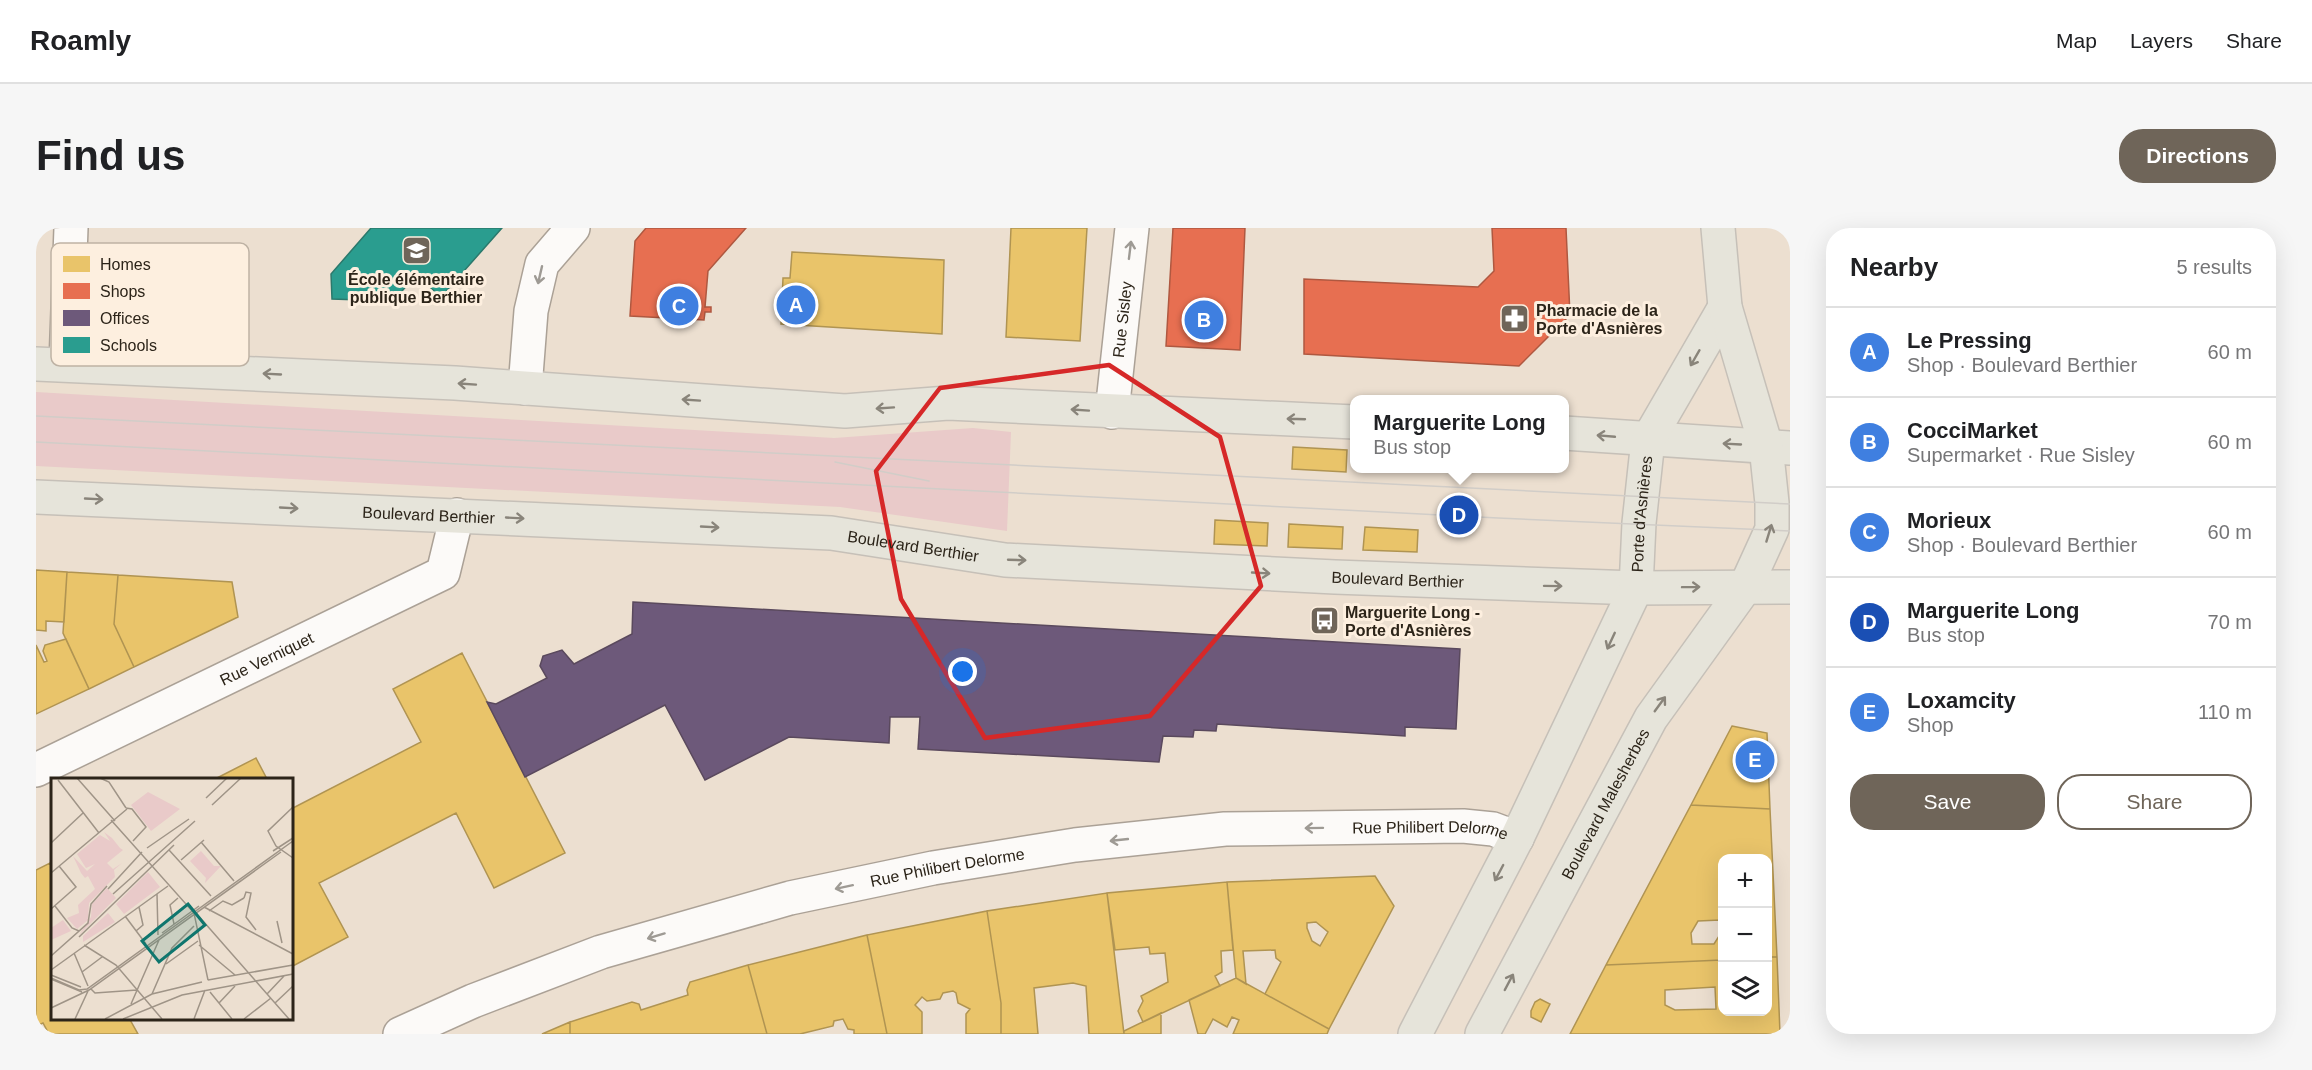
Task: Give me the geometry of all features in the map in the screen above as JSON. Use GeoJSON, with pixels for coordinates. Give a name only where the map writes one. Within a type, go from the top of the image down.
{"type":"FeatureCollection","features":[{"type":"Feature","properties":{"kind":"main road"},"geometry":{"type":"LineString","coordinates":[[1718,228],[1725,307],[1778,447],[1772,502],[1772,529],[1746,586]]}},
{"type":"Feature","properties":{"kind":"main road"},"geometry":{"type":"LineString","coordinates":[[1648,440],[1725,307]]}},
{"type":"Feature","properties":{"kind":"main road"},"geometry":{"type":"LineString","coordinates":[[90,366],[525,388],[845,411],[948,403],[1350,422]]}},
{"type":"Feature","properties":{"kind":"main road"},"geometry":{"type":"LineString","coordinates":[[1569,433],[1778,447]]}},
{"type":"Feature","properties":{"kind":"main road","name":"Porte d'Asnières"},"geometry":{"type":"LineString","coordinates":[[1636,588],[1639,522],[1648,440]]}},
{"type":"Feature","properties":{"kind":"main road","name":"Boulevard Berthier"},"geometry":{"type":"LineString","coordinates":[[36,497],[831,533],[1005,560],[1399,580],[1636,588],[1790,587]]}},
{"type":"Feature","properties":{"kind":"main road","name":"Boulevard Malesherbes"},"geometry":{"type":"LineString","coordinates":[[1482,1034],[1650,718],[1746,586]]}},
{"type":"Feature","properties":{"kind":"main road"},"geometry":{"type":"LineString","coordinates":[[1414,1034],[1517,838],[1636,588]]}},
{"type":"Feature","properties":{"kind":"street"},"geometry":{"type":"LineString","coordinates":[[69,243],[71,228]]}},
{"type":"Feature","properties":{"kind":"street"},"geometry":{"type":"LineString","coordinates":[[525,388],[531,311],[542,264],[573,228]]}},
{"type":"Feature","properties":{"kind":"street","name":"Rue Sisley"},"geometry":{"type":"LineString","coordinates":[[1112,412],[1132,228]]}},
{"type":"Feature","properties":{"kind":"street","name":"Rue Verniquet"},"geometry":{"type":"LineString","coordinates":[[36,771],[443,573],[457,515]]}},
{"type":"Feature","properties":{"kind":"street","name":"Rue Philibert Delorme"},"geometry":{"type":"LineString","coordinates":[[400,1034],[472,1001],[601,952],[790,898],[933,868],[1075,845],[1225,829],[1463,826],[1493,829],[1517,838]]}},
{"type":"Feature","properties":{"kind":"highlighted area"},"geometry":{"type":"Polygon","coordinates":[[[1109,365],[1220,437],[1261,586],[1150,716],[985,738],[901,599],[876,471],[940,388],[1109,365]]]}},
{"type":"Feature","properties":{"kind":"shaded area"},"geometry":{"type":"Polygon","coordinates":[[[36,392],[834,438],[973,428],[1011,432],[1007,531],[840,507],[36,466],[36,392]]]}},
{"type":"Feature","properties":{"kind":"building: Homes"},"geometry":{"type":"Polygon","coordinates":[[[1011,228],[1087,228],[1080,341],[1006,337],[1011,228]]]}},
{"type":"Feature","properties":{"kind":"building: Homes"},"geometry":{"type":"Polygon","coordinates":[[[792,252],[944,260],[942,334],[781,324],[783,278],[790,278],[792,252]]]}},
{"type":"Feature","properties":{"kind":"building: Homes"},"geometry":{"type":"Polygon","coordinates":[[[1293,447],[1347,450],[1346,472],[1292,469],[1293,447]]]}},
{"type":"Feature","properties":{"kind":"building: Homes"},"geometry":{"type":"Polygon","coordinates":[[[1215,520],[1268,523],[1267,546],[1214,544],[1215,520]]]}},
{"type":"Feature","properties":{"kind":"building: Homes"},"geometry":{"type":"Polygon","coordinates":[[[1289,524],[1343,527],[1342,549],[1288,547],[1289,524]]]}},
{"type":"Feature","properties":{"kind":"building: Homes"},"geometry":{"type":"Polygon","coordinates":[[[1365,527],[1418,530],[1417,552],[1363,550],[1365,527]]]}},
{"type":"Feature","properties":{"kind":"building: Homes"},"geometry":{"type":"Polygon","coordinates":[[[36,570],[67,572],[64,622],[46,621],[46,631],[36,630],[36,570]]]}},
{"type":"Feature","properties":{"kind":"building: Homes"},"geometry":{"type":"Polygon","coordinates":[[[67,572],[118,575],[114,624],[134,667],[89,689],[63,633],[67,572]]]}},
{"type":"Feature","properties":{"kind":"building: Homes"},"geometry":{"type":"Polygon","coordinates":[[[118,575],[232,582],[238,617],[134,667],[114,624],[118,575]]]}},
{"type":"Feature","properties":{"kind":"building: Homes"},"geometry":{"type":"Polygon","coordinates":[[[66,639],[89,689],[36,714],[36,645],[44,662],[47,661],[43,651],[45,645],[66,639]]]}},
{"type":"Feature","properties":{"kind":"building: Homes"},"geometry":{"type":"Polygon","coordinates":[[[462,653],[565,853],[494,888],[456,813],[319,883],[348,937],[292,966],[292,808],[421,742],[393,689],[462,653]]]}},
{"type":"Feature","properties":{"kind":"building: Homes"},"geometry":{"type":"Polygon","coordinates":[[[1732,726],[1767,733],[1770,809],[1691,805],[1732,726]]]}},
{"type":"Feature","properties":{"kind":"building: Homes"},"geometry":{"type":"Polygon","coordinates":[[[256,758],[266,778],[217,778],[256,758]]]}},
{"type":"Feature","properties":{"kind":"building: Homes"},"geometry":{"type":"Polygon","coordinates":[[[1691,805],[1770,809],[1777,957],[1772,957],[1772,854],[1718,854],[1718,920],[1698,921],[1691,933],[1692,944],[1714,944],[1718,938],[1718,960],[1606,965],[1691,805]]]}},
{"type":"Feature","properties":{"kind":"building: Homes"},"geometry":{"type":"Polygon","coordinates":[[[50,863],[51,1019],[130,1019],[138,1034],[49,1034],[43,1023],[36,1026],[36,870],[50,863]]]}},
{"type":"Feature","properties":{"kind":"building: Homes"},"geometry":{"type":"Polygon","coordinates":[[[1375,876],[1394,906],[1329,1029],[1265,994],[1281,962],[1276,958],[1275,950],[1243,951],[1246,984],[1236,978],[1227,882],[1375,876]],[[1316,922],[1307,923],[1312,941],[1320,946],[1328,932],[1316,922]]]}},
{"type":"Feature","properties":{"kind":"building: Homes"},"geometry":{"type":"Polygon","coordinates":[[[1227,882],[1233,950],[1221,951],[1222,972],[1215,976],[1220,986],[1143,1022],[1138,1011],[1143,1001],[1141,996],[1168,982],[1165,953],[1150,954],[1149,947],[1115,950],[1107,893],[1227,882]]]}},
{"type":"Feature","properties":{"kind":"building: Homes"},"geometry":{"type":"Polygon","coordinates":[[[1107,893],[1124,1034],[1089,1034],[1086,986],[1073,983],[1034,988],[1038,1034],[1001,1034],[1001,1003],[987,911],[1107,893]]]}},
{"type":"Feature","properties":{"kind":"building: Homes"},"geometry":{"type":"Polygon","coordinates":[[[987,911],[1001,1003],[1001,1034],[966,1034],[966,1014],[970,1009],[958,1003],[956,993],[953,991],[943,993],[940,999],[927,1001],[922,997],[915,1005],[922,1012],[922,1034],[887,1034],[867,935],[987,911]]]}},
{"type":"Feature","properties":{"kind":"building: Homes"},"geometry":{"type":"Polygon","coordinates":[[[867,935],[887,1034],[854,1034],[854,1030],[848,1029],[843,1019],[834,1021],[833,1026],[800,1034],[767,1034],[748,965],[867,935]]]}},
{"type":"Feature","properties":{"kind":"building: Homes"},"geometry":{"type":"Polygon","coordinates":[[[1772,957],[1777,957],[1780,1034],[1570,1034],[1606,965],[1718,960],[1718,1016],[1772,1016],[1772,957]],[[1715,987],[1665,990],[1665,1005],[1675,1010],[1716,1009],[1715,987]]]}},
{"type":"Feature","properties":{"kind":"building: Homes"},"geometry":{"type":"Polygon","coordinates":[[[748,965],[767,1034],[570,1034],[570,1022],[632,1002],[639,1004],[641,1010],[688,995],[690,982],[748,965]]]}},
{"type":"Feature","properties":{"kind":"building: Homes"},"geometry":{"type":"Polygon","coordinates":[[[1236,978],[1329,1029],[1327,1034],[1233,1034],[1239,1020],[1232,1017],[1227,1027],[1213,1019],[1205,1034],[1198,1034],[1189,1000],[1236,978]]]}},
{"type":"Feature","properties":{"kind":"building: Homes"},"geometry":{"type":"Polygon","coordinates":[[[1540,999],[1550,1004],[1541,1022],[1531,1017],[1535,1002],[1540,999]]]}},
{"type":"Feature","properties":{"kind":"building: Homes"},"geometry":{"type":"Polygon","coordinates":[[[1161,1013],[1161,1034],[1124,1034],[1124,1031],[1161,1013]]]}},
{"type":"Feature","properties":{"kind":"building: Homes"},"geometry":{"type":"Polygon","coordinates":[[[570,1022],[570,1034],[542,1034],[570,1022]]]}},
{"type":"Feature","properties":{"kind":"building: Shops"},"geometry":{"type":"Polygon","coordinates":[[[646,228],[746,228],[708,271],[705,307],[711,307],[711,312],[705,312],[704,320],[630,316],[635,241],[646,228]]]}},
{"type":"Feature","properties":{"kind":"building: Shops"},"geometry":{"type":"Polygon","coordinates":[[[1173,228],[1245,228],[1240,350],[1166,346],[1173,228]]]}},
{"type":"Feature","properties":{"kind":"building: Shops"},"geometry":{"type":"Polygon","coordinates":[[[1492,228],[1566,228],[1570,315],[1519,366],[1304,354],[1304,279],[1478,287],[1494,271],[1492,228]]]}},
{"type":"Feature","properties":{"kind":"building: Offices"},"geometry":{"type":"Polygon","coordinates":[[[633,602],[1460,649],[1456,729],[1405,727],[1405,736],[1217,724],[1216,731],[1194,730],[1193,737],[1163,736],[1159,762],[918,749],[920,717],[890,717],[889,743],[789,737],[705,780],[665,705],[525,777],[487,702],[496,704],[547,678],[540,666],[543,656],[562,650],[574,664],[632,634],[633,602]]]}},
{"type":"Feature","properties":{"kind":"building: Schools","name":"École élémentaire publique Berthier"},"geometry":{"type":"Polygon","coordinates":[[[371,228],[502,228],[441,297],[416,275],[396,298],[360,295],[360,300],[332,299],[331,274],[371,228]]]}},
{"type":"Feature","properties":{"kind":"tram line"},"geometry":{"type":"LineString","coordinates":[[36,416],[1790,504]]}},
{"type":"Feature","properties":{"kind":"tram line"},"geometry":{"type":"LineString","coordinates":[[36,442],[1498,518],[1790,531]]}},
{"type":"Feature","properties":{"kind":"tram line"},"geometry":{"type":"LineString","coordinates":[[835,462],[929,481]]}},
{"type":"Feature","properties":{"kind":"place","name":"École élémentaire publique Berthier"},"geometry":{"type":"Point","coordinates":[416,251]}},
{"type":"Feature","properties":{"kind":"place","name":"Le Pressing"},"geometry":{"type":"Point","coordinates":[796,305]}},
{"type":"Feature","properties":{"kind":"place","name":"Morieux"},"geometry":{"type":"Point","coordinates":[679,306]}},
{"type":"Feature","properties":{"kind":"place","name":"Pharmacie de la Porte d'Asnières"},"geometry":{"type":"Point","coordinates":[1515,319]}},
{"type":"Feature","properties":{"kind":"place","name":"CocciMarket"},"geometry":{"type":"Point","coordinates":[1204,320]}},
{"type":"Feature","properties":{"kind":"place","name":"Marguerite Long"},"geometry":{"type":"Point","coordinates":[1459,515]}},
{"type":"Feature","properties":{"kind":"place","name":"Marguerite Long - Porte d'Asnières"},"geometry":{"type":"Point","coordinates":[1324,621]}},
{"type":"Feature","properties":{"kind":"place","name":"Loxamcity"},"geometry":{"type":"Point","coordinates":[1755,760]}}]}
